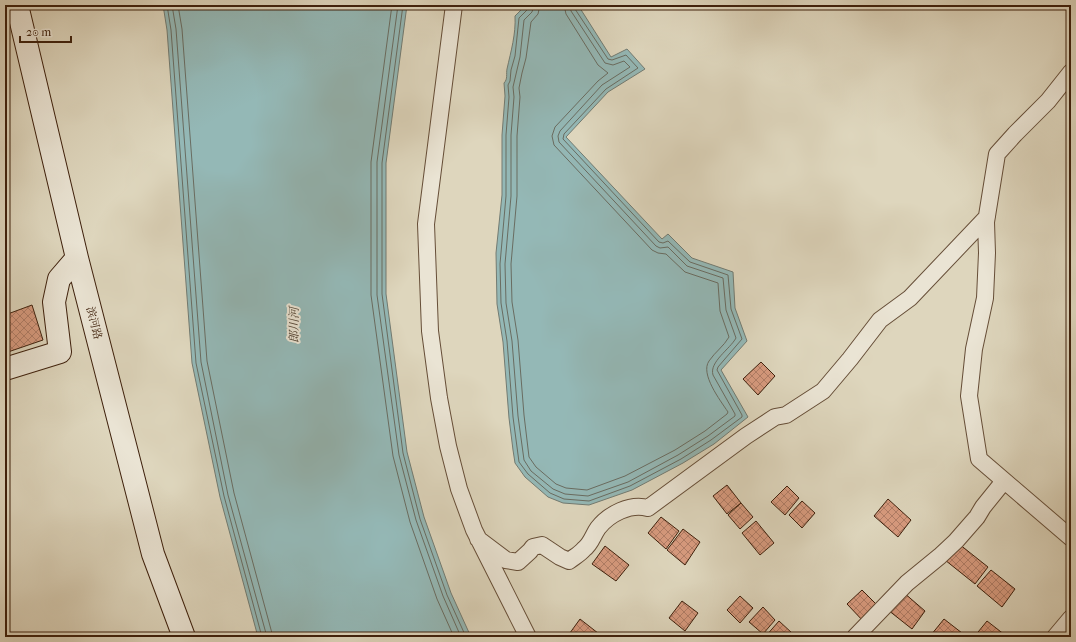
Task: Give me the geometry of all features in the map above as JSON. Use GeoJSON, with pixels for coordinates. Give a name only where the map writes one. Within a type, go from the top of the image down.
{"type":"FeatureCollection","features":[{"type":"Feature","properties":{"kind":"street","name":"滨河路"},"geometry":{"type":"LineString","coordinates":[[16,5],[77,258],[153,554],[184,637]]}},
{"type":"Feature","properties":{"kind":"street"},"geometry":{"type":"LineString","coordinates":[[454,5],[426,224],[430,331],[439,398],[448,446],[459,489],[478,540],[528,637]]}},
{"type":"Feature","properties":{"kind":"street"},"geometry":{"type":"LineString","coordinates":[[1071,72],[1048,101],[997,154],[986,222],[988,253],[985,298],[974,349],[970,396],[979,459],[1071,538]]}},
{"type":"Feature","properties":{"kind":"street"},"geometry":{"type":"LineString","coordinates":[[478,540],[506,560],[518,562],[533,547],[542,544],[560,557],[569,560],[584,550],[597,530],[615,513],[639,505],[648,508],[746,436],[775,417],[786,415],[823,391],[880,320],[910,298],[987,216]]}},
{"type":"Feature","properties":{"kind":"street"},"geometry":{"type":"LineString","coordinates":[[5,369],[60,352],[54,302],[59,279],[77,258]]}},
{"type":"Feature","properties":{"kind":"street"},"geometry":{"type":"LineString","coordinates":[[855,637],[907,583],[956,541],[977,517],[1004,480]]}},
{"type":"Feature","properties":{"kind":"street"},"geometry":{"type":"LineString","coordinates":[[1055,637],[1071,618]]}},
{"type":"Feature","properties":{"kind":"water","name":"郎川河"},"geometry":{"type":"Polygon","coordinates":[[[163,5],[407,5],[386,163],[386,294],[407,452],[424,517],[451,593],[471,637],[258,637],[220,497],[192,363],[167,30],[163,5]]]}},
{"type":"Feature","properties":{"kind":"water"},"geometry":{"type":"Polygon","coordinates":[[[578,5],[611,57],[627,49],[645,69],[608,92],[566,137],[662,239],[668,234],[692,258],[733,272],[735,308],[747,341],[721,370],[748,417],[714,444],[683,463],[632,490],[589,505],[563,503],[548,497],[525,477],[515,463],[509,418],[503,342],[497,304],[496,253],[502,195],[502,135],[505,96],[504,83],[512,49],[515,16],[525,6],[578,5]]]}},
{"type":"Feature","properties":{"kind":"building"},"geometry":{"type":"Polygon","coordinates":[[[32,305],[43,340],[5,353],[5,315],[32,305]]]}},
{"type":"Feature","properties":{"kind":"building"},"geometry":{"type":"Polygon","coordinates":[[[761,362],[775,376],[758,395],[743,379],[761,362]]]}},
{"type":"Feature","properties":{"kind":"building"},"geometry":{"type":"Polygon","coordinates":[[[727,485],[741,503],[727,514],[713,496],[727,485]]]}},
{"type":"Feature","properties":{"kind":"building"},"geometry":{"type":"Polygon","coordinates":[[[787,486],[799,498],[785,515],[771,502],[787,486]]]}},
{"type":"Feature","properties":{"kind":"building"},"geometry":{"type":"Polygon","coordinates":[[[888,499],[911,520],[898,537],[874,516],[888,499]]]}},
{"type":"Feature","properties":{"kind":"building"},"geometry":{"type":"Polygon","coordinates":[[[802,501],[815,513],[802,528],[789,515],[802,501]]]}},
{"type":"Feature","properties":{"kind":"building"},"geometry":{"type":"Polygon","coordinates":[[[741,503],[753,517],[740,529],[728,515],[741,503]]]}},
{"type":"Feature","properties":{"kind":"building"},"geometry":{"type":"Polygon","coordinates":[[[661,517],[679,531],[666,549],[648,533],[661,517]]]}},
{"type":"Feature","properties":{"kind":"building"},"geometry":{"type":"Polygon","coordinates":[[[756,521],[774,543],[760,555],[742,533],[756,521]]]}},
{"type":"Feature","properties":{"kind":"building"},"geometry":{"type":"Polygon","coordinates":[[[683,529],[700,542],[685,565],[667,550],[683,529]]]}},
{"type":"Feature","properties":{"kind":"building"},"geometry":{"type":"Polygon","coordinates":[[[959,544],[988,567],[975,584],[945,560],[959,544]]]}},
{"type":"Feature","properties":{"kind":"building"},"geometry":{"type":"Polygon","coordinates":[[[605,546],[629,565],[616,581],[592,564],[605,546]]]}},
{"type":"Feature","properties":{"kind":"building"},"geometry":{"type":"Polygon","coordinates":[[[991,570],[1015,589],[1002,607],[977,586],[991,570]]]}},
{"type":"Feature","properties":{"kind":"building"},"geometry":{"type":"Polygon","coordinates":[[[862,590],[879,607],[865,623],[847,604],[862,590]]]}},
{"type":"Feature","properties":{"kind":"building"},"geometry":{"type":"Polygon","coordinates":[[[903,592],[925,611],[912,629],[888,610],[903,592]]]}},
{"type":"Feature","properties":{"kind":"building"},"geometry":{"type":"Polygon","coordinates":[[[740,596],[753,608],[740,623],[727,610],[740,596]]]}},
{"type":"Feature","properties":{"kind":"building"},"geometry":{"type":"Polygon","coordinates":[[[682,601],[698,613],[685,631],[669,618],[682,601]]]}},
{"type":"Feature","properties":{"kind":"building"},"geometry":{"type":"Polygon","coordinates":[[[763,607],[775,620],[763,634],[749,622],[763,607]]]}},
{"type":"Feature","properties":{"kind":"building"},"geometry":{"type":"Polygon","coordinates":[[[580,619],[603,637],[567,637],[580,619]]]}},
{"type":"Feature","properties":{"kind":"building"},"geometry":{"type":"Polygon","coordinates":[[[944,619],[962,633],[959,637],[933,637],[931,635],[944,619]]]}},
{"type":"Feature","properties":{"kind":"building"},"geometry":{"type":"Polygon","coordinates":[[[779,621],[792,633],[789,637],[765,637],[779,621]]]}},
{"type":"Feature","properties":{"kind":"building"},"geometry":{"type":"Polygon","coordinates":[[[987,621],[1005,635],[1004,637],[974,637],[987,621]]]}}]}
